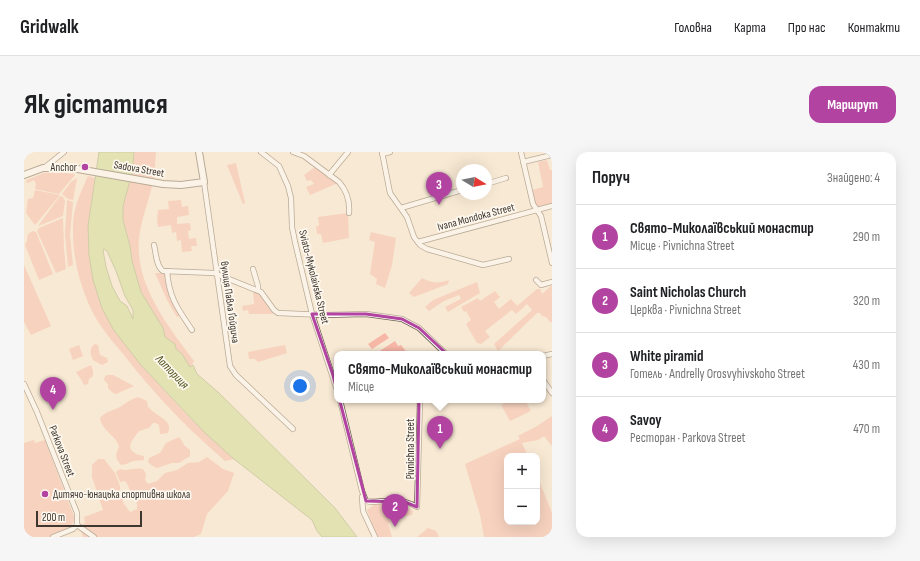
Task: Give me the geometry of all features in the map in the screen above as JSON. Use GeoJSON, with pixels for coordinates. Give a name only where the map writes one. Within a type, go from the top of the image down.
{"type":"FeatureCollection","features":[{"type":"Feature","properties":{"kind":"main road","name":"вулиця Павла Ґойдича"},"geometry":{"type":"LineString","coordinates":[[199,152],[204,182]]}},
{"type":"Feature","properties":{"kind":"main road","name":"Sadova Street"},"geometry":{"type":"LineString","coordinates":[[24,175],[43,168],[72,168],[163,184],[181,185],[204,182]]}},
{"type":"Feature","properties":{"kind":"street"},"geometry":{"type":"LineString","coordinates":[[43,168],[64,152]]}},
{"type":"Feature","properties":{"kind":"street","name":"Sviato-Mykolaivska Street"},"geometry":{"type":"LineString","coordinates":[[261,152],[279,166],[284,174],[288,186],[292,208],[292,227],[312,314],[334,381]]}},
{"type":"Feature","properties":{"kind":"street"},"geometry":{"type":"LineString","coordinates":[[293,152],[305,154],[343,187],[348,199],[349,213]]}},
{"type":"Feature","properties":{"kind":"street"},"geometry":{"type":"LineString","coordinates":[[329,175],[348,152]]}},
{"type":"Feature","properties":{"kind":"street"},"geometry":{"type":"LineString","coordinates":[[390,152],[382,153],[390,193],[407,217],[412,233],[423,247],[479,264],[488,264],[509,259]]}},
{"type":"Feature","properties":{"kind":"street"},"geometry":{"type":"LineString","coordinates":[[521,152],[534,204],[541,216],[552,263]]}},
{"type":"Feature","properties":{"kind":"street"},"geometry":{"type":"LineString","coordinates":[[523,162],[544,154],[552,155]]}},
{"type":"Feature","properties":{"kind":"street"},"geometry":{"type":"LineString","coordinates":[[492,182],[506,178]]}},
{"type":"Feature","properties":{"kind":"street","name":"вулиця Павла Ґойдича"},"geometry":{"type":"LineString","coordinates":[[204,182],[230,366],[236,375],[293,429]]}},
{"type":"Feature","properties":{"kind":"street"},"geometry":{"type":"LineString","coordinates":[[401,208],[456,192]]}},
{"type":"Feature","properties":{"kind":"street","name":"Ivana Mondoka Street"},"geometry":{"type":"LineString","coordinates":[[418,242],[552,206]]}},
{"type":"Feature","properties":{"kind":"street"},"geometry":{"type":"LineString","coordinates":[[154,245],[159,268],[163,271],[214,273],[258,290],[265,295],[276,312],[366,314],[402,320],[419,328],[443,351]]}},
{"type":"Feature","properties":{"kind":"street"},"geometry":{"type":"LineString","coordinates":[[253,269],[258,290]]}},
{"type":"Feature","properties":{"kind":"street"},"geometry":{"type":"LineString","coordinates":[[167,272],[171,296],[192,330]]}},
{"type":"Feature","properties":{"kind":"street"},"geometry":{"type":"LineString","coordinates":[[536,280],[542,285],[552,282]]}},
{"type":"Feature","properties":{"kind":"street","name":"Parkova Street"},"geometry":{"type":"LineString","coordinates":[[24,384],[37,412],[77,513],[78,525]]}},
{"type":"Feature","properties":{"kind":"street"},"geometry":{"type":"LineString","coordinates":[[546,384],[552,393]]}},
{"type":"Feature","properties":{"kind":"street"},"geometry":{"type":"LineString","coordinates":[[341,403],[362,491],[363,511],[374,537]]}},
{"type":"Feature","properties":{"kind":"street","name":"Pivnichna Street"},"geometry":{"type":"LineString","coordinates":[[362,491],[366,501],[368,502],[385,500],[411,503],[417,507],[420,403]]}},
{"type":"Feature","properties":{"kind":"street"},"geometry":{"type":"LineString","coordinates":[[53,537],[73,529],[78,525],[94,537]]}},
{"type":"Feature","properties":{"kind":"highlighted area"},"geometry":{"type":"Polygon","coordinates":[[[312,314],[366,314],[402,319],[419,328],[465,371],[442,380],[419,401],[417,507],[405,502],[366,501],[333,375],[312,314]]]}},
{"type":"Feature","properties":{"kind":"shaded area"},"geometry":{"type":"Polygon","coordinates":[[[134,152],[156,152],[153,182],[141,224],[139,239],[139,256],[142,273],[155,304],[174,334],[194,361],[190,368],[182,354],[176,349],[175,344],[165,337],[163,328],[141,292],[132,261],[130,246],[123,220],[123,206],[132,173],[134,152]]]}},
{"type":"Feature","properties":{"kind":"shaded area"},"geometry":{"type":"Polygon","coordinates":[[[547,160],[550,170],[552,170],[552,204],[540,207],[535,205],[532,190],[543,187],[538,162],[547,160]]]}},
{"type":"Feature","properties":{"kind":"shaded area"},"geometry":{"type":"Polygon","coordinates":[[[236,163],[245,203],[243,204],[227,165],[236,163]]]}},
{"type":"Feature","properties":{"kind":"shaded area"},"geometry":{"type":"Polygon","coordinates":[[[315,167],[338,183],[310,195],[306,187],[314,184],[311,180],[307,181],[304,175],[315,167]]]}},
{"type":"Feature","properties":{"kind":"shaded area"},"geometry":{"type":"Polygon","coordinates":[[[61,172],[75,175],[59,194],[35,189],[36,184],[34,180],[28,183],[26,182],[27,180],[44,173],[61,172]]]}},
{"type":"Feature","properties":{"kind":"shaded area"},"geometry":{"type":"Polygon","coordinates":[[[88,176],[95,178],[88,226],[140,364],[189,417],[234,459],[225,461],[172,411],[147,384],[111,339],[92,311],[83,290],[77,269],[73,236],[74,212],[88,176]]]}},
{"type":"Feature","properties":{"kind":"shaded area"},"geometry":{"type":"Polygon","coordinates":[[[77,178],[73,200],[68,199],[62,194],[71,182],[77,178]]]}},
{"type":"Feature","properties":{"kind":"shaded area"},"geometry":{"type":"Polygon","coordinates":[[[35,190],[60,195],[35,225],[26,213],[28,199],[33,198],[35,190]]]}},
{"type":"Feature","properties":{"kind":"shaded area"},"geometry":{"type":"Polygon","coordinates":[[[60,196],[63,197],[65,201],[63,216],[38,226],[60,196]]]}},
{"type":"Feature","properties":{"kind":"shaded area"},"geometry":{"type":"Polygon","coordinates":[[[67,200],[73,202],[70,235],[73,265],[68,267],[65,235],[67,200]]]}},
{"type":"Feature","properties":{"kind":"shaded area"},"geometry":{"type":"Polygon","coordinates":[[[181,200],[182,207],[188,206],[189,215],[177,217],[177,224],[190,223],[191,230],[188,231],[189,239],[196,238],[197,246],[191,246],[192,251],[182,252],[181,240],[177,241],[176,232],[172,233],[171,225],[158,227],[158,210],[169,209],[168,201],[181,200]]]}},
{"type":"Feature","properties":{"kind":"shaded area"},"geometry":{"type":"Polygon","coordinates":[[[348,213],[349,238],[323,243],[321,234],[317,234],[316,226],[319,226],[318,217],[348,213]]]}},
{"type":"Feature","properties":{"kind":"shaded area"},"geometry":{"type":"Polygon","coordinates":[[[63,218],[66,269],[56,273],[37,231],[39,228],[63,218]]]}},
{"type":"Feature","properties":{"kind":"shaded area"},"geometry":{"type":"Polygon","coordinates":[[[33,231],[36,232],[53,274],[39,280],[25,245],[28,234],[33,231]]]}},
{"type":"Feature","properties":{"kind":"shaded area"},"geometry":{"type":"Polygon","coordinates":[[[371,232],[396,238],[392,265],[385,288],[376,284],[377,279],[370,274],[375,242],[369,240],[371,232]]]}},
{"type":"Feature","properties":{"kind":"shaded area"},"geometry":{"type":"Polygon","coordinates":[[[24,265],[51,326],[31,335],[24,322],[24,265]]]}},
{"type":"Feature","properties":{"kind":"shaded area"},"geometry":{"type":"Polygon","coordinates":[[[155,273],[166,273],[181,315],[177,317],[167,300],[155,273]]]}},
{"type":"Feature","properties":{"kind":"shaded area"},"geometry":{"type":"Polygon","coordinates":[[[422,278],[435,282],[449,280],[448,284],[414,297],[409,293],[422,278]]]}},
{"type":"Feature","properties":{"kind":"shaded area"},"geometry":{"type":"Polygon","coordinates":[[[477,282],[480,293],[448,312],[445,307],[461,299],[459,295],[444,301],[429,311],[425,307],[433,300],[477,282]]]}},
{"type":"Feature","properties":{"kind":"shaded area"},"geometry":{"type":"Polygon","coordinates":[[[552,285],[552,322],[540,313],[537,313],[498,351],[494,344],[532,310],[527,304],[516,314],[512,310],[485,331],[490,337],[481,344],[477,343],[466,324],[471,320],[466,311],[464,312],[461,307],[478,298],[480,301],[495,291],[500,297],[494,302],[499,309],[511,299],[517,306],[537,289],[540,289],[542,294],[552,285]]]}},
{"type":"Feature","properties":{"kind":"shaded area"},"geometry":{"type":"Polygon","coordinates":[[[253,291],[262,295],[273,314],[249,314],[248,310],[243,311],[242,306],[254,304],[253,291]]]}},
{"type":"Feature","properties":{"kind":"shaded area"},"geometry":{"type":"Polygon","coordinates":[[[385,333],[389,338],[372,349],[368,344],[385,333]]]}},
{"type":"Feature","properties":{"kind":"shaded area"},"geometry":{"type":"Polygon","coordinates":[[[395,341],[398,346],[401,345],[406,351],[380,351],[395,341]]]}},
{"type":"Feature","properties":{"kind":"shaded area"},"geometry":{"type":"Polygon","coordinates":[[[95,344],[98,345],[100,355],[107,358],[108,362],[102,365],[93,360],[91,351],[95,344]]]}},
{"type":"Feature","properties":{"kind":"shaded area"},"geometry":{"type":"Polygon","coordinates":[[[79,345],[83,356],[73,360],[69,349],[79,345]]]}},
{"type":"Feature","properties":{"kind":"shaded area"},"geometry":{"type":"Polygon","coordinates":[[[285,345],[287,353],[258,362],[255,359],[249,359],[248,352],[285,345]]]}},
{"type":"Feature","properties":{"kind":"shaded area"},"geometry":{"type":"Polygon","coordinates":[[[91,365],[93,376],[89,379],[88,384],[84,385],[76,372],[91,365]]]}},
{"type":"Feature","properties":{"kind":"shaded area"},"geometry":{"type":"Polygon","coordinates":[[[113,375],[134,386],[116,394],[113,393],[108,388],[108,384],[104,380],[105,376],[113,375]]]}},
{"type":"Feature","properties":{"kind":"shaded area"},"geometry":{"type":"Polygon","coordinates":[[[58,381],[57,394],[44,396],[41,389],[58,381]]]}},
{"type":"Feature","properties":{"kind":"shaded area"},"geometry":{"type":"Polygon","coordinates":[[[138,397],[147,401],[148,407],[167,422],[169,430],[168,433],[160,434],[159,425],[153,423],[149,428],[139,431],[131,442],[130,448],[136,454],[144,456],[144,460],[121,465],[116,456],[119,447],[115,439],[103,426],[100,418],[107,412],[138,397]]]}},
{"type":"Feature","properties":{"kind":"shaded area"},"geometry":{"type":"Polygon","coordinates":[[[504,403],[527,403],[531,411],[510,421],[501,405],[504,403]]]}},
{"type":"Feature","properties":{"kind":"shaded area"},"geometry":{"type":"Polygon","coordinates":[[[552,416],[552,446],[544,436],[538,440],[522,443],[527,453],[504,453],[504,525],[540,525],[540,483],[552,513],[552,537],[484,537],[480,515],[465,464],[520,439],[518,436],[552,416]]]}},
{"type":"Feature","properties":{"kind":"shaded area"},"geometry":{"type":"Polygon","coordinates":[[[179,437],[184,445],[190,450],[190,456],[179,463],[172,463],[157,468],[148,462],[149,458],[160,453],[166,443],[179,437]]]}},
{"type":"Feature","properties":{"kind":"shaded area","name":"Дитячо-юнацька спортивна школа"},"geometry":{"type":"Polygon","coordinates":[[[34,440],[35,443],[45,440],[75,519],[70,528],[53,537],[24,537],[24,443],[34,440]]]}},
{"type":"Feature","properties":{"kind":"shaded area"},"geometry":{"type":"Polygon","coordinates":[[[207,457],[223,469],[234,473],[228,491],[207,514],[201,534],[194,537],[83,537],[79,526],[85,523],[84,517],[103,510],[92,477],[92,465],[98,459],[104,459],[115,473],[120,486],[120,494],[124,504],[130,512],[137,509],[137,504],[126,482],[120,482],[116,472],[120,469],[143,469],[146,474],[145,480],[148,484],[157,481],[165,473],[177,470],[188,463],[199,462],[207,457]]]}},
{"type":"Feature","properties":{"kind":"shaded area"},"geometry":{"type":"Polygon","coordinates":[[[375,504],[395,504],[405,506],[413,511],[412,515],[399,517],[395,516],[395,513],[387,511],[386,513],[391,523],[388,523],[392,537],[377,537],[367,510],[375,504]]]}},
{"type":"Feature","properties":{"kind":"shaded area"},"geometry":{"type":"Polygon","coordinates":[[[428,528],[436,531],[439,537],[417,537],[428,528]]]}},
{"type":"Feature","properties":{"kind":"water","name":"Латориця"},"geometry":{"type":"Polygon","coordinates":[[[99,152],[134,152],[132,173],[123,206],[123,220],[130,246],[132,261],[141,292],[163,328],[165,337],[175,344],[176,349],[182,354],[190,367],[193,365],[197,374],[219,393],[335,508],[357,537],[322,537],[317,531],[312,520],[234,459],[204,432],[140,364],[113,329],[102,308],[93,280],[89,255],[88,226],[99,152]],[[104,249],[103,250],[106,267],[112,286],[120,301],[127,306],[133,319],[133,310],[125,296],[107,251],[104,249]]]}},
{"type":"Feature","properties":{"kind":"place","name":"Anchor"},"geometry":{"type":"Point","coordinates":[85,167]}},
{"type":"Feature","properties":{"kind":"place","name":"White piramid"},"geometry":{"type":"Point","coordinates":[439,205]}},
{"type":"Feature","properties":{"kind":"place","name":"Savoy"},"geometry":{"type":"Point","coordinates":[53,410]}},
{"type":"Feature","properties":{"kind":"place","name":"Свято-Миколаївський монастир"},"geometry":{"type":"Point","coordinates":[440,449]}},
{"type":"Feature","properties":{"kind":"place","name":"Дитячо-юнацька спортивна школа"},"geometry":{"type":"Point","coordinates":[45,494]}},
{"type":"Feature","properties":{"kind":"place","name":"Saint Nicholas Church"},"geometry":{"type":"Point","coordinates":[395,527]}}]}
